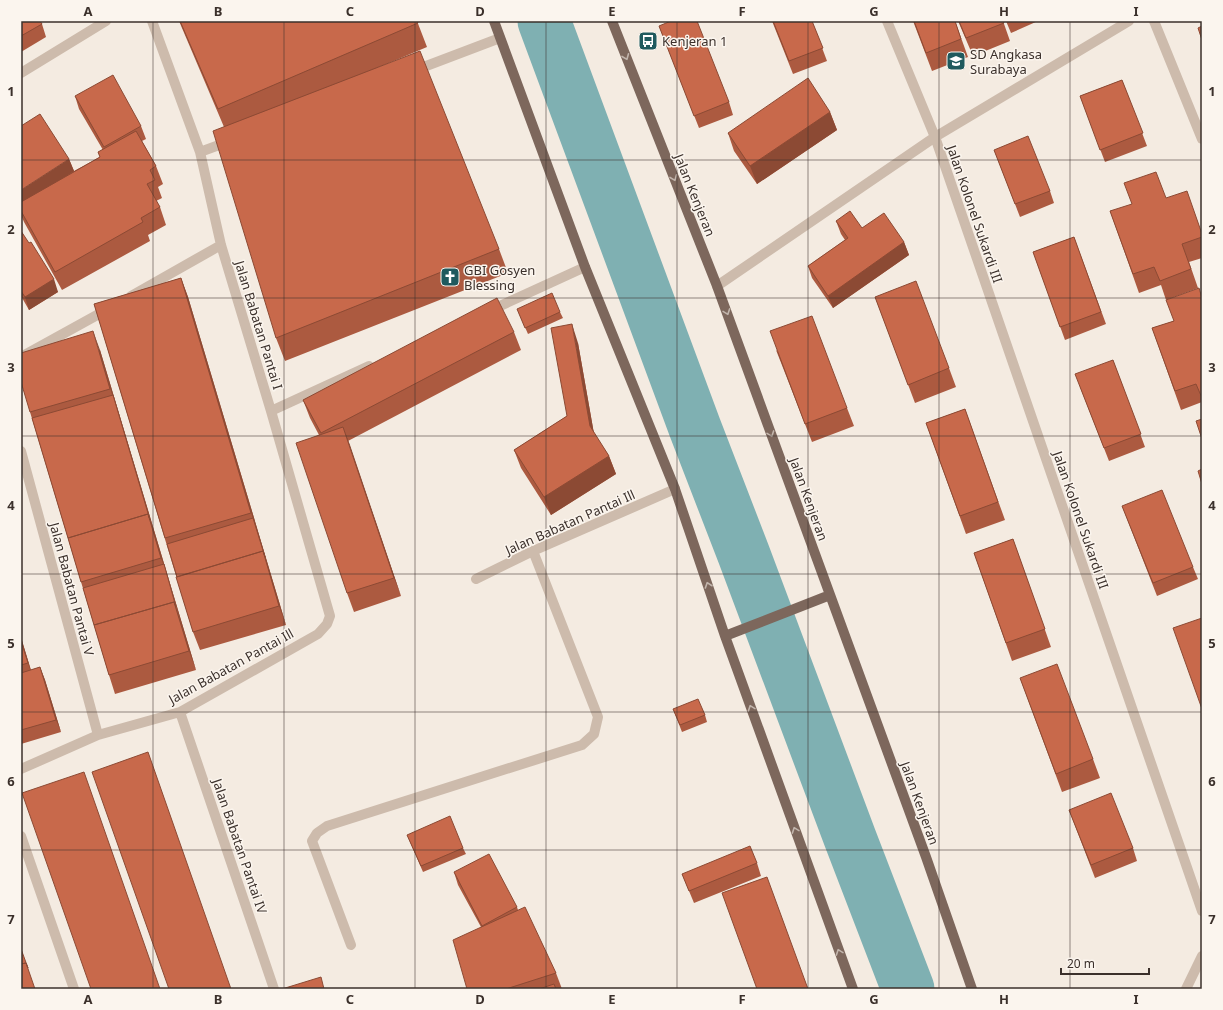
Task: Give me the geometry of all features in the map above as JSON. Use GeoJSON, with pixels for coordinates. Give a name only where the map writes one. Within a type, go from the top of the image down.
{"type":"FeatureCollection","features":[{"type":"Feature","properties":{"kind":"main road"},"geometry":{"type":"LineString","coordinates":[[494,21],[585,267],[675,489],[729,635],[853,989]]}},
{"type":"Feature","properties":{"kind":"main road","name":"Jalan Kenjeran"},"geometry":{"type":"LineString","coordinates":[[612,21],[717,286],[827,596],[926,857],[972,989]]}},
{"type":"Feature","properties":{"kind":"main road"},"geometry":{"type":"LineString","coordinates":[[729,635],[827,596]]}},
{"type":"Feature","properties":{"kind":"street"},"geometry":{"type":"LineString","coordinates":[[21,73],[106,21]]}},
{"type":"Feature","properties":{"kind":"street","name":"Jalan Babatan Pantai I"},"geometry":{"type":"LineString","coordinates":[[152,21],[200,152],[221,245],[330,616],[327,624],[318,634]]}},
{"type":"Feature","properties":{"kind":"street","name":"Jalan Kolonel Sukardi III"},"geometry":{"type":"LineString","coordinates":[[887,21],[935,137],[1202,911]]}},
{"type":"Feature","properties":{"kind":"street","name":"Jalan Kolonel Sukardi III"},"geometry":{"type":"LineString","coordinates":[[717,286],[935,137],[1129,21]]}},
{"type":"Feature","properties":{"kind":"street"},"geometry":{"type":"LineString","coordinates":[[1154,21],[1202,139]]}},
{"type":"Feature","properties":{"kind":"street"},"geometry":{"type":"LineString","coordinates":[[405,74],[500,38]]}},
{"type":"Feature","properties":{"kind":"street"},"geometry":{"type":"LineString","coordinates":[[200,152],[236,138]]}},
{"type":"Feature","properties":{"kind":"street"},"geometry":{"type":"LineString","coordinates":[[21,357],[221,245]]}},
{"type":"Feature","properties":{"kind":"street"},"geometry":{"type":"LineString","coordinates":[[478,316],[585,267]]}},
{"type":"Feature","properties":{"kind":"street"},"geometry":{"type":"LineString","coordinates":[[271,411],[378,362]]}},
{"type":"Feature","properties":{"kind":"street","name":"Jalan Babatan Pantai V"},"geometry":{"type":"LineString","coordinates":[[21,451],[98,735]]}},
{"type":"Feature","properties":{"kind":"street","name":"Jalan Babatan Pantai Ill"},"geometry":{"type":"LineString","coordinates":[[476,579],[533,551],[675,489]]}},
{"type":"Feature","properties":{"kind":"street"},"geometry":{"type":"LineString","coordinates":[[351,945],[312,841],[317,833],[327,826],[582,745],[594,734],[598,717],[533,551]]}},
{"type":"Feature","properties":{"kind":"street","name":"Jalan Babatan Pantai Ill"},"geometry":{"type":"LineString","coordinates":[[21,769],[98,735],[180,712],[318,634]]}},
{"type":"Feature","properties":{"kind":"street","name":"Jalan Babatan Pantai IV"},"geometry":{"type":"LineString","coordinates":[[180,712],[274,989]]}},
{"type":"Feature","properties":{"kind":"street"},"geometry":{"type":"LineString","coordinates":[[21,836],[74,989]]}},
{"type":"Feature","properties":{"kind":"street"},"geometry":{"type":"LineString","coordinates":[[1186,989],[1202,956]]}},
{"type":"Feature","properties":{"kind":"building"},"geometry":{"type":"Polygon","coordinates":[[[21,21],[40,21],[42,24],[21,36],[21,21]]]}},
{"type":"Feature","properties":{"kind":"building"},"geometry":{"type":"Polygon","coordinates":[[[180,21],[417,21],[418,23],[218,109],[180,21]]]}},
{"type":"Feature","properties":{"kind":"building"},"geometry":{"type":"Polygon","coordinates":[[[671,21],[697,21],[729,102],[694,116],[659,26],[671,21]]]}},
{"type":"Feature","properties":{"kind":"building"},"geometry":{"type":"Polygon","coordinates":[[[773,21],[812,21],[823,48],[789,61],[773,21]]]}},
{"type":"Feature","properties":{"kind":"building"},"geometry":{"type":"Polygon","coordinates":[[[914,21],[955,21],[961,39],[926,53],[914,21]]]}},
{"type":"Feature","properties":{"kind":"building"},"geometry":{"type":"Polygon","coordinates":[[[959,21],[1003,21],[1004,23],[966,38],[959,21]]]}},
{"type":"Feature","properties":{"kind":"building"},"geometry":{"type":"Polygon","coordinates":[[[1202,26],[1202,40],[1198,28],[1202,26]]]}},
{"type":"Feature","properties":{"kind":"building"},"geometry":{"type":"Polygon","coordinates":[[[420,51],[499,249],[276,338],[213,131],[420,51]]]}},
{"type":"Feature","properties":{"kind":"building"},"geometry":{"type":"Polygon","coordinates":[[[113,75],[141,126],[104,147],[75,96],[113,75]]]}},
{"type":"Feature","properties":{"kind":"building"},"geometry":{"type":"Polygon","coordinates":[[[808,78],[830,112],[750,166],[728,133],[808,78]]]}},
{"type":"Feature","properties":{"kind":"building"},"geometry":{"type":"Polygon","coordinates":[[[1122,80],[1143,133],[1100,150],[1080,96],[1122,80]]]}},
{"type":"Feature","properties":{"kind":"building"},"geometry":{"type":"Polygon","coordinates":[[[40,114],[69,159],[21,190],[21,126],[40,114]]]}},
{"type":"Feature","properties":{"kind":"building"},"geometry":{"type":"Polygon","coordinates":[[[136,131],[156,166],[150,170],[155,180],[147,184],[160,207],[141,218],[143,222],[55,272],[21,211],[21,202],[100,157],[98,152],[136,131]]]}},
{"type":"Feature","properties":{"kind":"building"},"geometry":{"type":"Polygon","coordinates":[[[1028,136],[1050,191],[1015,204],[994,150],[1028,136]]]}},
{"type":"Feature","properties":{"kind":"building"},"geometry":{"type":"Polygon","coordinates":[[[1156,172],[1166,198],[1187,191],[1202,234],[1202,237],[1182,244],[1191,269],[1160,281],[1154,267],[1133,274],[1110,211],[1132,204],[1124,183],[1156,172]]]}},
{"type":"Feature","properties":{"kind":"building"},"geometry":{"type":"Polygon","coordinates":[[[850,211],[862,228],[884,213],[904,242],[828,296],[808,266],[848,238],[836,221],[850,211]]]}},
{"type":"Feature","properties":{"kind":"building"},"geometry":{"type":"Polygon","coordinates":[[[21,231],[29,243],[31,242],[54,279],[25,297],[21,291],[21,231]]]}},
{"type":"Feature","properties":{"kind":"building"},"geometry":{"type":"Polygon","coordinates":[[[1074,237],[1101,312],[1060,327],[1033,252],[1074,237]]]}},
{"type":"Feature","properties":{"kind":"building"},"geometry":{"type":"Polygon","coordinates":[[[181,278],[251,513],[165,538],[94,304],[181,278]]]}},
{"type":"Feature","properties":{"kind":"building"},"geometry":{"type":"Polygon","coordinates":[[[916,281],[949,368],[908,385],[875,297],[916,281]]]}},
{"type":"Feature","properties":{"kind":"building"},"geometry":{"type":"Polygon","coordinates":[[[1199,288],[1202,298],[1202,398],[1196,384],[1175,391],[1152,328],[1174,321],[1166,300],[1199,288]]]}},
{"type":"Feature","properties":{"kind":"building"},"geometry":{"type":"Polygon","coordinates":[[[552,293],[560,312],[525,328],[517,309],[552,293]]]}},
{"type":"Feature","properties":{"kind":"building"},"geometry":{"type":"Polygon","coordinates":[[[497,298],[514,332],[321,433],[303,400],[497,298]]]}},
{"type":"Feature","properties":{"kind":"building"},"geometry":{"type":"Polygon","coordinates":[[[812,316],[847,408],[805,424],[770,331],[812,316]]]}},
{"type":"Feature","properties":{"kind":"building"},"geometry":{"type":"Polygon","coordinates":[[[572,324],[590,426],[609,456],[544,497],[514,450],[567,416],[551,328],[572,324]]]}},
{"type":"Feature","properties":{"kind":"building"},"geometry":{"type":"Polygon","coordinates":[[[93,331],[110,389],[30,412],[21,382],[21,353],[93,331]]]}},
{"type":"Feature","properties":{"kind":"building"},"geometry":{"type":"Polygon","coordinates":[[[1113,360],[1141,434],[1104,448],[1075,374],[1113,360]]]}},
{"type":"Feature","properties":{"kind":"building"},"geometry":{"type":"Polygon","coordinates":[[[113,395],[150,520],[148,514],[68,538],[32,418],[113,395]]]}},
{"type":"Feature","properties":{"kind":"building"},"geometry":{"type":"Polygon","coordinates":[[[965,409],[998,502],[960,516],[926,423],[965,409]]]}},
{"type":"Feature","properties":{"kind":"building"},"geometry":{"type":"Polygon","coordinates":[[[1202,419],[1202,439],[1196,421],[1202,419]]]}},
{"type":"Feature","properties":{"kind":"building"},"geometry":{"type":"Polygon","coordinates":[[[343,427],[394,578],[347,593],[296,443],[343,427]]]}},
{"type":"Feature","properties":{"kind":"building"},"geometry":{"type":"Polygon","coordinates":[[[1202,469],[1202,484],[1198,471],[1202,469]]]}},
{"type":"Feature","properties":{"kind":"building"},"geometry":{"type":"Polygon","coordinates":[[[1162,490],[1193,567],[1153,583],[1122,506],[1162,490]]]}},
{"type":"Feature","properties":{"kind":"building"},"geometry":{"type":"Polygon","coordinates":[[[148,514],[161,558],[81,582],[68,538],[148,514]]]}},
{"type":"Feature","properties":{"kind":"building"},"geometry":{"type":"Polygon","coordinates":[[[253,518],[265,557],[263,551],[177,577],[167,544],[253,518]]]}},
{"type":"Feature","properties":{"kind":"building"},"geometry":{"type":"Polygon","coordinates":[[[1013,539],[1045,629],[1006,643],[974,553],[1013,539]]]}},
{"type":"Feature","properties":{"kind":"building"},"geometry":{"type":"Polygon","coordinates":[[[263,551],[279,606],[193,632],[176,577],[263,551]]]}},
{"type":"Feature","properties":{"kind":"building"},"geometry":{"type":"Polygon","coordinates":[[[164,564],[176,607],[174,602],[94,625],[83,588],[164,564]]]}},
{"type":"Feature","properties":{"kind":"building"},"geometry":{"type":"Polygon","coordinates":[[[174,602],[189,651],[109,675],[94,625],[174,602]]]}},
{"type":"Feature","properties":{"kind":"building"},"geometry":{"type":"Polygon","coordinates":[[[1202,618],[1202,709],[1173,628],[1202,618]]]}},
{"type":"Feature","properties":{"kind":"building"},"geometry":{"type":"Polygon","coordinates":[[[21,641],[28,663],[21,665],[21,641]]]}},
{"type":"Feature","properties":{"kind":"building"},"geometry":{"type":"Polygon","coordinates":[[[1057,664],[1093,759],[1056,774],[1020,678],[1057,664]]]}},
{"type":"Feature","properties":{"kind":"building"},"geometry":{"type":"Polygon","coordinates":[[[40,667],[56,720],[21,730],[21,673],[40,667]]]}},
{"type":"Feature","properties":{"kind":"building"},"geometry":{"type":"Polygon","coordinates":[[[698,699],[705,715],[680,725],[673,709],[698,699]]]}},
{"type":"Feature","properties":{"kind":"building"},"geometry":{"type":"Polygon","coordinates":[[[148,752],[231,989],[169,989],[92,772],[148,752]]]}},
{"type":"Feature","properties":{"kind":"building"},"geometry":{"type":"Polygon","coordinates":[[[84,772],[160,989],[91,989],[22,793],[84,772]]]}},
{"type":"Feature","properties":{"kind":"building"},"geometry":{"type":"Polygon","coordinates":[[[1111,793],[1133,848],[1091,865],[1069,810],[1111,793]]]}},
{"type":"Feature","properties":{"kind":"building"},"geometry":{"type":"Polygon","coordinates":[[[450,816],[463,848],[421,866],[407,835],[450,816]]]}},
{"type":"Feature","properties":{"kind":"building"},"geometry":{"type":"Polygon","coordinates":[[[750,846],[757,863],[689,891],[682,874],[750,846]]]}},
{"type":"Feature","properties":{"kind":"building"},"geometry":{"type":"Polygon","coordinates":[[[489,854],[517,907],[482,926],[454,872],[489,854]]]}},
{"type":"Feature","properties":{"kind":"building"},"geometry":{"type":"Polygon","coordinates":[[[767,877],[808,989],[757,989],[722,893],[767,877]]]}},
{"type":"Feature","properties":{"kind":"building"},"geometry":{"type":"Polygon","coordinates":[[[525,907],[556,973],[506,989],[467,989],[453,940],[525,907]]]}},
{"type":"Feature","properties":{"kind":"building"},"geometry":{"type":"Polygon","coordinates":[[[21,949],[28,968],[26,963],[21,964],[21,949]]]}},
{"type":"Feature","properties":{"kind":"building"},"geometry":{"type":"Polygon","coordinates":[[[26,963],[35,989],[21,989],[21,964],[26,963]]]}},
{"type":"Feature","properties":{"kind":"building"},"geometry":{"type":"Polygon","coordinates":[[[321,977],[324,989],[282,989],[321,977]]]}},
{"type":"Feature","properties":{"kind":"building"},"geometry":{"type":"Polygon","coordinates":[[[554,984],[556,989],[539,989],[554,984]]]}},
{"type":"Feature","properties":{"kind":"waterway"},"geometry":{"type":"LineString","coordinates":[[544,21],[695,428],[908,989]]}},
{"type":"Feature","properties":{"kind":"place","name":"Kenjeran 1"},"geometry":{"type":"Point","coordinates":[648,41]}},
{"type":"Feature","properties":{"kind":"place","name":"SD Angkasa Surabaya"},"geometry":{"type":"Point","coordinates":[956,61]}},
{"type":"Feature","properties":{"kind":"place","name":"GBI Gosyen Blessing"},"geometry":{"type":"Point","coordinates":[450,277]}}]}
